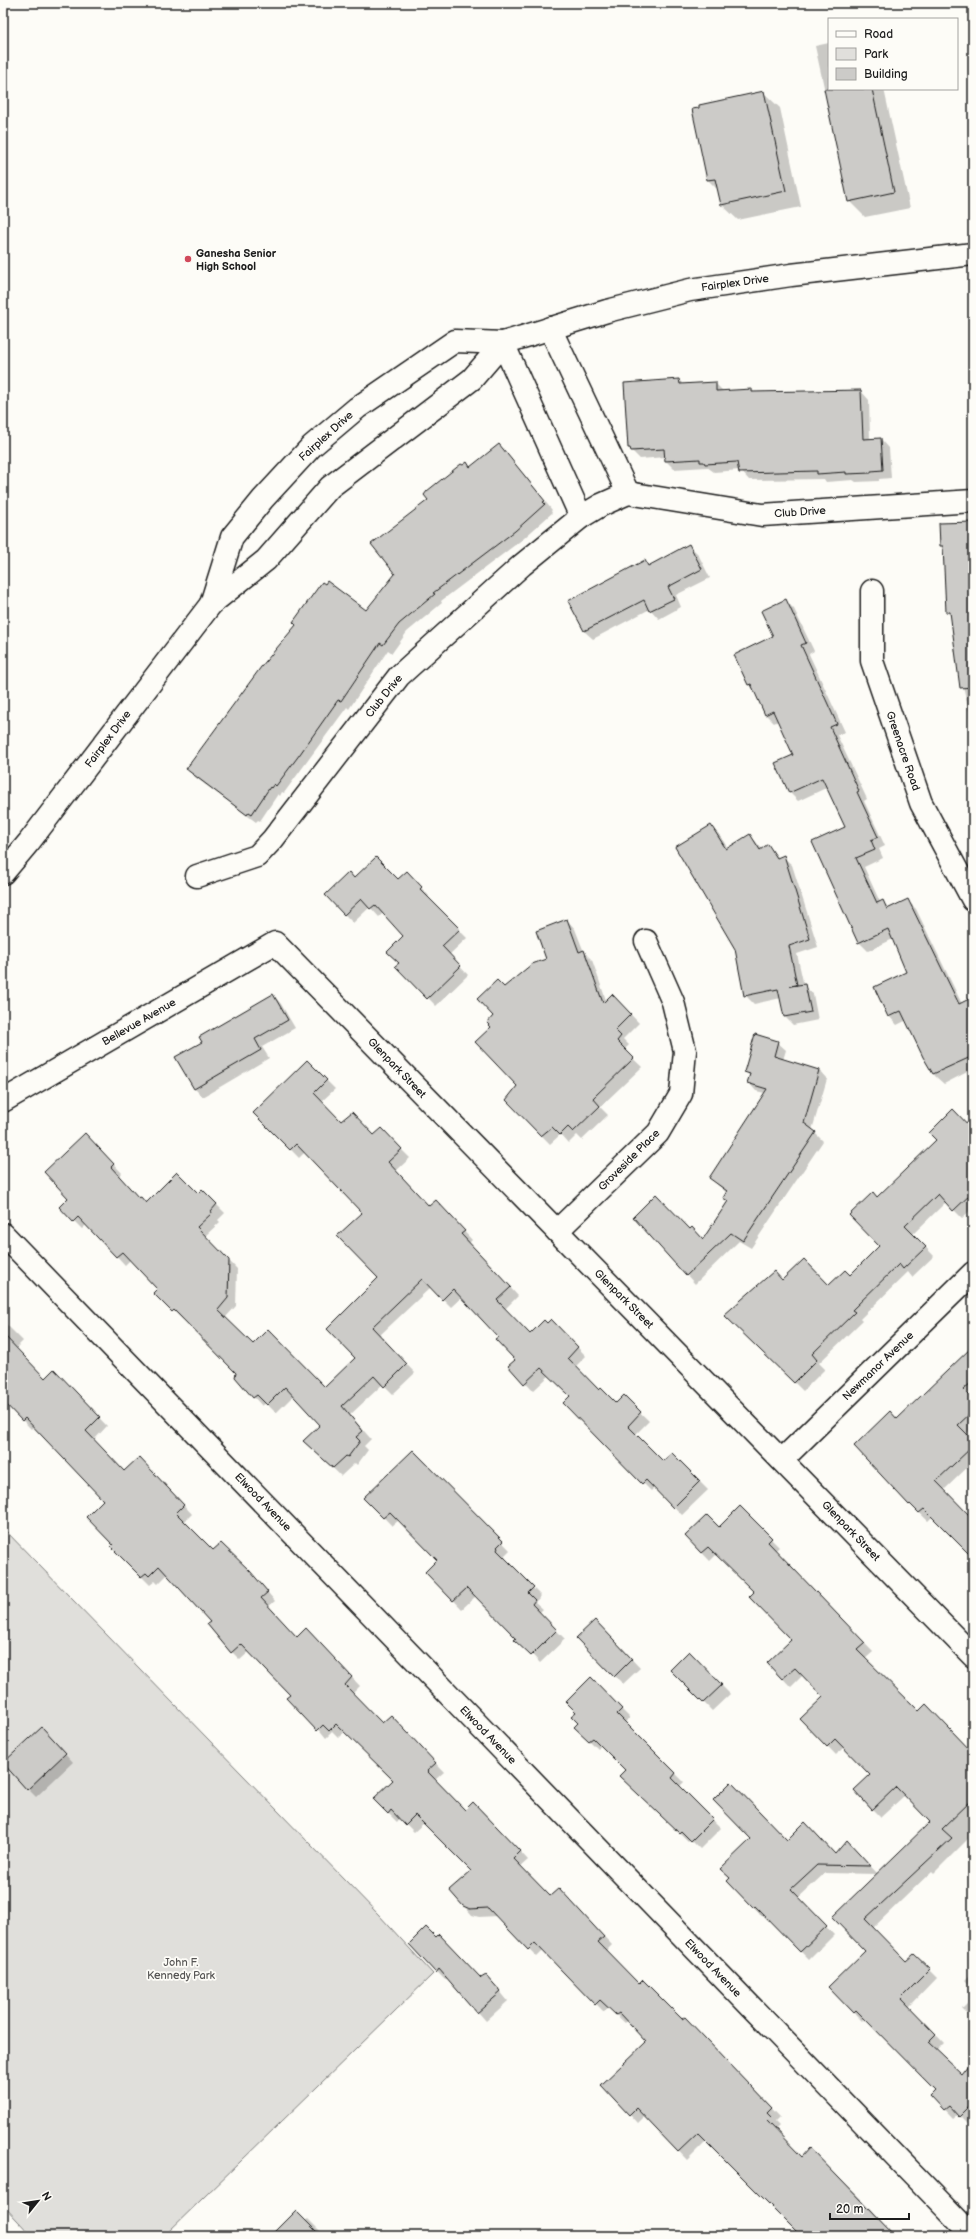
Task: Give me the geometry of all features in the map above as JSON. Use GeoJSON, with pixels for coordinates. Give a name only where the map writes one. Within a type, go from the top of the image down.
{"type":"FeatureCollection","features":[{"type":"Feature","properties":{"kind":"street","name":"Fairplex Drive"},"geometry":{"type":"LineString","coordinates":[[211,604],[232,537],[262,499],[312,446],[357,408],[455,341],[503,343],[607,311],[690,290],[791,275],[973,254]]}},
{"type":"Feature","properties":{"kind":"street"},"geometry":{"type":"LineString","coordinates":[[550,328],[628,493]]}},
{"type":"Feature","properties":{"kind":"street","name":"Fairplex Drive"},"geometry":{"type":"LineString","coordinates":[[3,872],[34,835],[211,604],[266,560],[330,487],[472,379],[503,343]]}},
{"type":"Feature","properties":{"kind":"street"},"geometry":{"type":"LineString","coordinates":[[503,343],[581,517]]}},
{"type":"Feature","properties":{"kind":"street","name":"Club Drive"},"geometry":{"type":"LineString","coordinates":[[197,876],[257,856],[273,839],[399,676],[476,604],[581,517],[628,493],[762,515],[973,501]]}},
{"type":"Feature","properties":{"kind":"street","name":"Greenacre Road"},"geometry":{"type":"LineString","coordinates":[[872,592],[872,661],[921,803],[973,900]]}},
{"type":"Feature","properties":{"kind":"street","name":"Groveside Place"},"geometry":{"type":"LineString","coordinates":[[557,1231],[658,1133],[681,1094],[685,1051],[673,1002],[646,941]]}},
{"type":"Feature","properties":{"kind":"street","name":"Glenpark Street"},"geometry":{"type":"LineString","coordinates":[[275,943],[973,1656]]}},
{"type":"Feature","properties":{"kind":"street","name":"Bellevue Avenue"},"geometry":{"type":"LineString","coordinates":[[3,1101],[275,943]]}},
{"type":"Feature","properties":{"kind":"street","name":"Elwood Avenue"},"geometry":{"type":"LineString","coordinates":[[3,1234],[973,2236]]}},
{"type":"Feature","properties":{"kind":"street","name":"Newmanor Avenue"},"geometry":{"type":"LineString","coordinates":[[782,1460],[973,1273]]}},
{"type":"Feature","properties":{"kind":"green space","name":"John F. Kennedy Park"},"geometry":{"type":"Polygon","coordinates":[[[3,1528],[379,1915],[433,1974],[164,2236],[32,2236],[3,2205],[3,1528]]]}},
{"type":"Feature","properties":{"kind":"building"},"geometry":{"type":"Polygon","coordinates":[[[824,89],[872,90],[894,192],[848,202],[824,89]]]}},
{"type":"Feature","properties":{"kind":"building"},"geometry":{"type":"Polygon","coordinates":[[[764,91],[786,191],[721,205],[715,179],[707,180],[692,109],[699,108],[699,105],[764,91]]]}},
{"type":"Feature","properties":{"kind":"building"},"geometry":{"type":"Polygon","coordinates":[[[679,379],[680,384],[716,382],[716,391],[752,389],[752,392],[861,390],[863,439],[881,438],[883,470],[871,471],[871,473],[846,474],[846,472],[817,474],[817,471],[739,473],[737,462],[705,464],[704,462],[700,462],[700,459],[665,461],[664,449],[631,451],[630,448],[628,448],[624,383],[679,379]]]}},
{"type":"Feature","properties":{"kind":"building"},"geometry":{"type":"Polygon","coordinates":[[[499,444],[545,501],[543,502],[545,504],[515,531],[433,593],[435,594],[399,624],[383,645],[380,643],[341,701],[338,700],[276,786],[274,784],[271,788],[270,787],[252,814],[249,812],[247,815],[186,769],[261,667],[296,625],[293,622],[322,582],[325,584],[327,581],[366,610],[395,574],[371,544],[428,500],[424,495],[427,491],[461,464],[463,465],[467,462],[470,467],[499,444]]]}},
{"type":"Feature","properties":{"kind":"building"},"geometry":{"type":"Polygon","coordinates":[[[973,522],[973,687],[960,688],[950,612],[946,612],[943,546],[940,546],[939,523],[973,522]]]}},
{"type":"Feature","properties":{"kind":"building"},"geometry":{"type":"Polygon","coordinates":[[[689,544],[702,569],[668,587],[674,599],[649,611],[644,600],[584,631],[568,601],[645,560],[648,566],[689,544]]]}},
{"type":"Feature","properties":{"kind":"building"},"geometry":{"type":"Polygon","coordinates":[[[786,599],[806,643],[801,645],[837,724],[830,727],[859,791],[857,792],[878,837],[871,840],[875,850],[856,858],[877,903],[883,900],[887,909],[908,899],[959,1004],[973,997],[973,1056],[933,1074],[923,1057],[901,1011],[888,1017],[874,987],[906,972],[888,929],[858,943],[812,842],[845,827],[822,778],[789,793],[775,763],[793,755],[773,711],[765,715],[751,684],[748,685],[734,655],[773,636],[761,611],[786,599]]]}},
{"type":"Feature","properties":{"kind":"building"},"geometry":{"type":"Polygon","coordinates":[[[711,825],[726,849],[750,834],[760,850],[768,844],[777,858],[784,855],[810,939],[789,946],[797,985],[790,986],[805,984],[811,1012],[784,1017],[778,989],[744,996],[735,949],[675,847],[711,825]]]}},
{"type":"Feature","properties":{"kind":"building"},"geometry":{"type":"Polygon","coordinates":[[[376,857],[398,879],[407,871],[422,887],[420,889],[460,929],[442,946],[461,966],[427,999],[395,966],[399,963],[387,952],[403,936],[375,905],[370,909],[361,899],[344,915],[325,895],[349,872],[354,878],[376,857]]]}},
{"type":"Feature","properties":{"kind":"building"},"geometry":{"type":"Polygon","coordinates":[[[567,919],[579,952],[584,950],[603,1003],[612,994],[631,1014],[615,1030],[621,1036],[617,1041],[634,1058],[593,1098],[600,1106],[573,1132],[568,1127],[560,1135],[552,1127],[541,1136],[506,1100],[517,1086],[475,1042],[491,1027],[487,1023],[493,1016],[477,999],[497,980],[504,987],[532,964],[546,959],[536,931],[567,919]]]}},
{"type":"Feature","properties":{"kind":"building"},"geometry":{"type":"Polygon","coordinates":[[[273,994],[288,1020],[255,1039],[261,1050],[194,1089],[175,1057],[202,1042],[199,1037],[273,994]]]}},
{"type":"Feature","properties":{"kind":"building"},"geometry":{"type":"Polygon","coordinates":[[[755,1034],[778,1041],[774,1056],[819,1070],[804,1123],[816,1132],[743,1241],[731,1233],[686,1276],[633,1217],[656,1194],[690,1229],[692,1227],[703,1239],[728,1201],[723,1198],[727,1191],[709,1178],[767,1089],[747,1083],[750,1074],[744,1072],[755,1034]]]}},
{"type":"Feature","properties":{"kind":"building"},"geometry":{"type":"Polygon","coordinates":[[[307,1060],[327,1080],[314,1093],[341,1121],[352,1112],[374,1135],[382,1128],[402,1149],[388,1162],[429,1206],[436,1200],[465,1231],[461,1234],[511,1287],[497,1300],[530,1334],[544,1320],[547,1323],[551,1319],[578,1347],[568,1358],[599,1390],[601,1388],[616,1403],[624,1395],[641,1412],[628,1426],[663,1461],[672,1453],[700,1481],[673,1508],[646,1480],[642,1484],[563,1403],[570,1396],[541,1368],[524,1384],[508,1366],[515,1360],[495,1339],[498,1337],[453,1289],[442,1300],[422,1279],[372,1327],[407,1364],[384,1387],[374,1376],[342,1406],[363,1431],[356,1437],[360,1441],[348,1457],[346,1456],[333,1468],[303,1441],[320,1425],[285,1387],[267,1405],[257,1395],[253,1398],[235,1377],[236,1373],[174,1310],[172,1312],[153,1293],[157,1289],[122,1252],[116,1257],[78,1217],[73,1222],[59,1207],[68,1198],[44,1172],[85,1133],[114,1164],[111,1167],[139,1198],[141,1197],[146,1203],[177,1172],[198,1193],[202,1189],[217,1204],[211,1211],[212,1213],[197,1227],[229,1260],[228,1298],[218,1310],[253,1344],[268,1329],[325,1387],[355,1358],[327,1329],[378,1278],[337,1236],[362,1213],[296,1144],[290,1150],[253,1113],[307,1060]]]}},
{"type":"Feature","properties":{"kind":"building"},"geometry":{"type":"Polygon","coordinates":[[[953,1109],[973,1130],[973,1192],[953,1211],[938,1194],[905,1226],[926,1247],[903,1269],[899,1264],[852,1310],[855,1312],[812,1354],[817,1360],[794,1383],[724,1315],[774,1271],[782,1280],[804,1259],[829,1285],[845,1270],[850,1275],[879,1246],[849,1215],[873,1192],[877,1197],[936,1140],[929,1133],[953,1109]]]}},
{"type":"Feature","properties":{"kind":"building"},"geometry":{"type":"Polygon","coordinates":[[[3,1334],[45,1378],[54,1369],[100,1417],[86,1431],[124,1471],[139,1457],[184,1505],[176,1513],[213,1550],[221,1543],[250,1571],[268,1592],[261,1598],[297,1637],[306,1628],[352,1677],[345,1685],[382,1723],[391,1715],[436,1763],[427,1771],[465,1810],[473,1802],[520,1851],[513,1858],[550,1896],[559,1888],[604,1937],[598,1942],[639,1984],[643,1980],[682,2019],[685,2017],[772,2108],[767,2113],[771,2117],[767,2121],[802,2157],[810,2148],[895,2236],[801,2236],[698,2133],[678,2152],[636,2108],[629,2115],[601,2085],[646,2042],[619,2013],[616,2015],[600,2000],[595,2005],[535,1943],[528,1950],[488,1908],[470,1909],[463,1906],[449,1890],[471,1871],[415,1815],[405,1825],[391,1810],[388,1814],[373,1799],[393,1780],[336,1724],[329,1731],[323,1725],[317,1731],[286,1698],[290,1695],[241,1644],[231,1653],[207,1624],[210,1622],[159,1566],[149,1576],[146,1573],[141,1577],[111,1547],[113,1545],[86,1517],[103,1500],[25,1418],[22,1421],[3,1401],[3,1334]]]}},
{"type":"Feature","properties":{"kind":"building"},"geometry":{"type":"Polygon","coordinates":[[[973,1346],[973,1381],[963,1390],[973,1400],[973,1411],[958,1425],[973,1440],[973,1446],[936,1481],[973,1519],[973,1558],[924,1509],[919,1513],[910,1504],[909,1505],[854,1446],[890,1411],[897,1419],[973,1346]]]}},
{"type":"Feature","properties":{"kind":"building"},"geometry":{"type":"Polygon","coordinates":[[[413,1450],[503,1541],[497,1547],[497,1550],[534,1587],[528,1593],[535,1600],[532,1604],[557,1630],[531,1656],[514,1640],[516,1638],[467,1588],[453,1601],[425,1572],[437,1560],[390,1512],[383,1518],[363,1498],[413,1450]]]}},
{"type":"Feature","properties":{"kind":"building"},"geometry":{"type":"Polygon","coordinates":[[[740,1506],[772,1538],[768,1542],[865,1643],[857,1650],[919,1711],[926,1704],[973,1753],[973,1799],[942,1829],[952,1838],[865,1919],[906,1961],[914,1954],[930,1969],[901,1998],[936,2034],[928,2042],[962,2074],[973,2060],[973,2103],[959,2117],[949,2106],[944,2110],[930,2095],[935,2090],[856,2010],[853,2013],[828,1987],[865,1951],[832,1917],[930,1822],[896,1787],[872,1810],[854,1790],[870,1775],[835,1739],[827,1747],[800,1719],[823,1697],[795,1668],[782,1679],[767,1663],[791,1640],[749,1597],[754,1592],[708,1547],[701,1553],[685,1536],[707,1515],[719,1527],[740,1506]]]}},
{"type":"Feature","properties":{"kind":"building"},"geometry":{"type":"Polygon","coordinates":[[[595,1620],[632,1659],[614,1677],[576,1638],[595,1620]]]}},
{"type":"Feature","properties":{"kind":"building"},"geometry":{"type":"Polygon","coordinates":[[[689,1651],[722,1685],[703,1703],[670,1670],[689,1651]]]}},
{"type":"Feature","properties":{"kind":"building"},"geometry":{"type":"Polygon","coordinates":[[[591,1677],[622,1709],[617,1714],[676,1773],[672,1778],[713,1819],[691,1841],[681,1831],[679,1833],[619,1776],[625,1770],[593,1738],[589,1741],[574,1727],[578,1723],[571,1716],[576,1712],[566,1702],[591,1677]]]}},
{"type":"Feature","properties":{"kind":"building"},"geometry":{"type":"Polygon","coordinates":[[[42,1727],[66,1753],[27,1790],[3,1763],[42,1727]]]}},
{"type":"Feature","properties":{"kind":"building"},"geometry":{"type":"Polygon","coordinates":[[[731,1782],[787,1840],[805,1822],[835,1854],[847,1840],[871,1866],[817,1865],[791,1889],[827,1926],[800,1952],[755,1906],[753,1908],[727,1881],[730,1878],[720,1869],[751,1839],[713,1800],[731,1782]]]}},
{"type":"Feature","properties":{"kind":"building"},"geometry":{"type":"Polygon","coordinates":[[[426,1927],[436,1937],[439,1934],[481,1978],[486,1975],[501,1992],[477,2013],[439,1969],[436,1973],[409,1944],[426,1927]]]}},
{"type":"Feature","properties":{"kind":"building"},"geometry":{"type":"Polygon","coordinates":[[[296,2211],[321,2236],[271,2236],[296,2211]]]}},
{"type":"Feature","properties":{"kind":"place","name":"Ganesha Senior High School"},"geometry":{"type":"Point","coordinates":[188,259]}}]}
